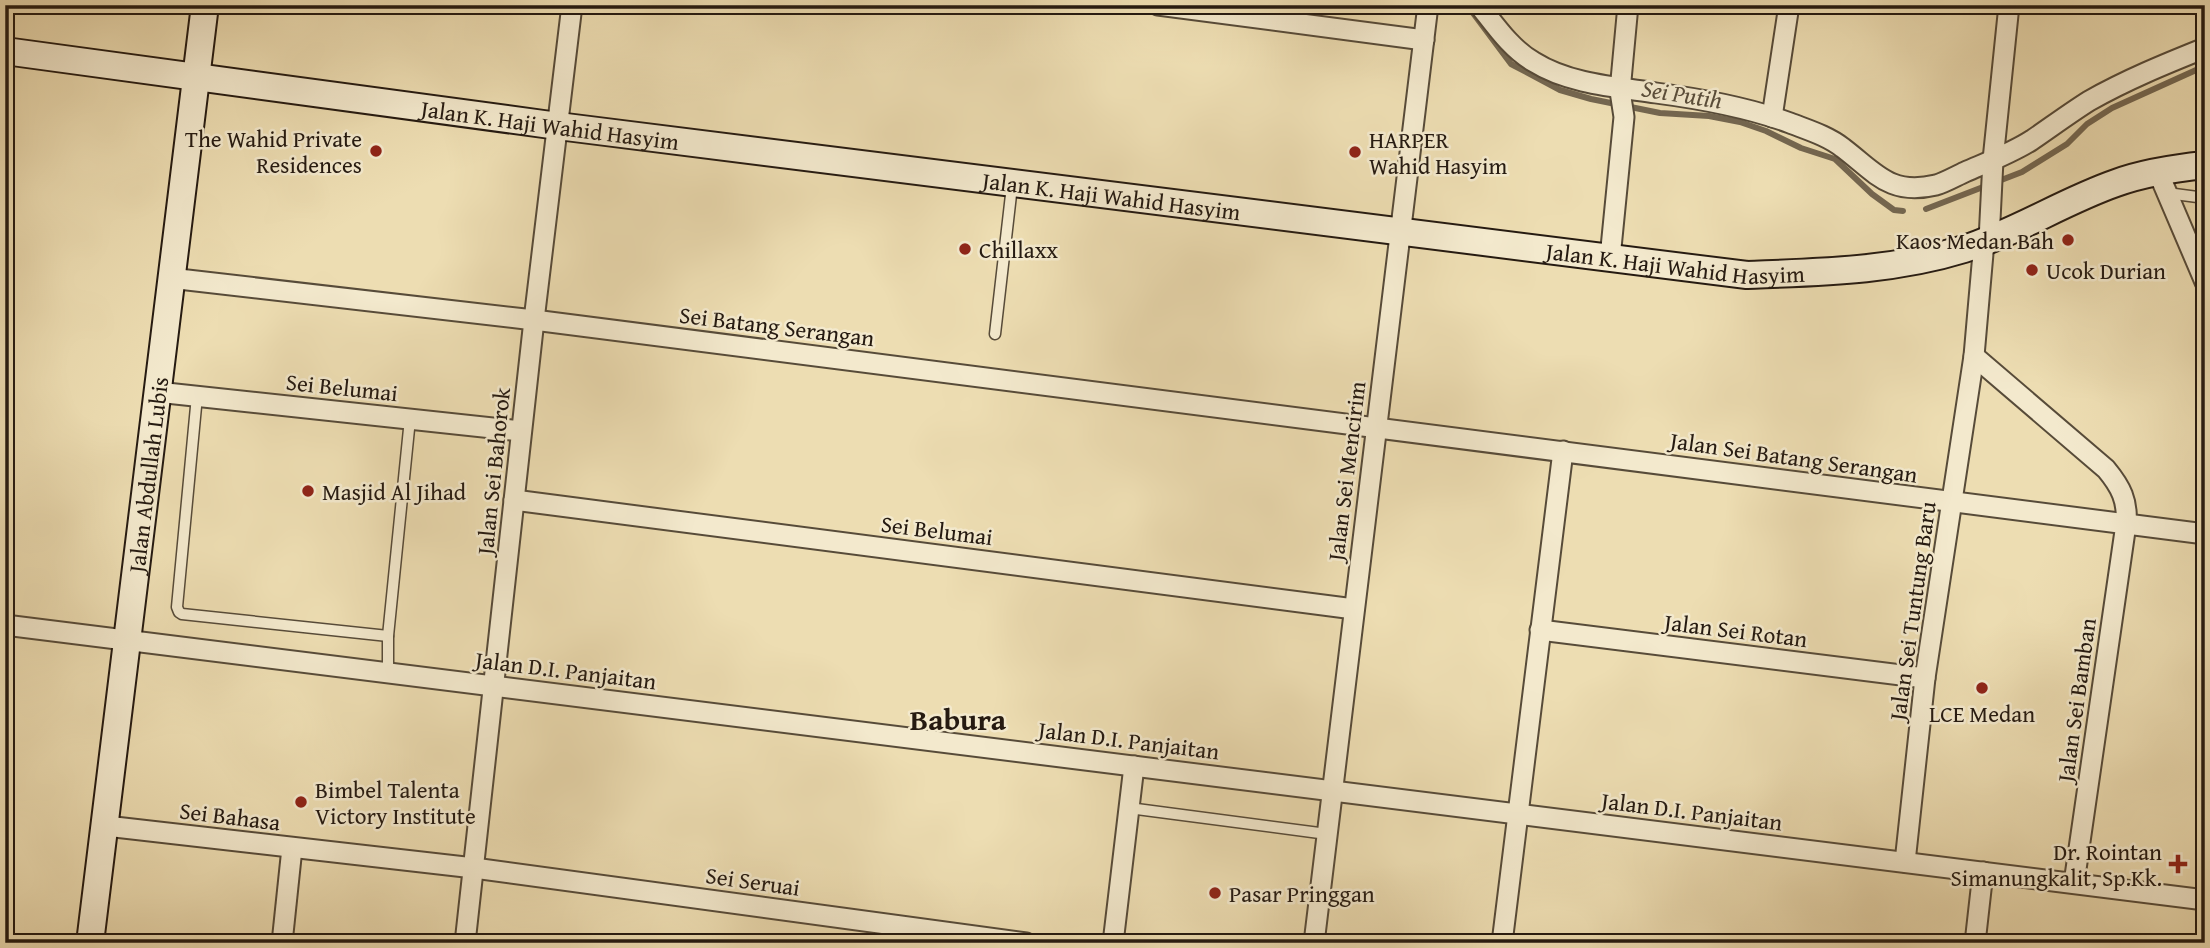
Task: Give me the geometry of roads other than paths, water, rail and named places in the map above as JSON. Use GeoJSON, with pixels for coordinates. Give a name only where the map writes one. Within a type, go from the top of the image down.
{"type":"FeatureCollection","features":[{"type":"Feature","properties":{"kind":"street","name":"Jalan Abdullah Lubis"},"geometry":{"type":"LineString","coordinates":[[90,943],[205,5]]}},
{"type":"Feature","properties":{"kind":"street","name":"Jalan Sei Bahorok"},"geometry":{"type":"LineString","coordinates":[[465,943],[572,5]]}},
{"type":"Feature","properties":{"kind":"street"},"geometry":{"type":"LineString","coordinates":[[1158,5],[1247,11],[1424,40]]}},
{"type":"Feature","properties":{"kind":"street","name":"Jalan Sei Mencirim"},"geometry":{"type":"LineString","coordinates":[[1314,943],[1428,5]]}},
{"type":"Feature","properties":{"kind":"street"},"geometry":{"type":"LineString","coordinates":[[1479,5],[1514,47],[1534,62],[1558,73],[1621,89],[1707,100],[1772,117],[1828,139],[1843,147],[1861,164],[1899,187],[1910,188],[1938,184],[1993,167],[2089,102],[2138,75],[2205,48]]}},
{"type":"Feature","properties":{"kind":"street"},"geometry":{"type":"LineString","coordinates":[[1609,258],[1624,117],[1621,89],[1628,5]]}},
{"type":"Feature","properties":{"kind":"street"},"geometry":{"type":"LineString","coordinates":[[1772,117],[1789,5]]}},
{"type":"Feature","properties":{"kind":"street","name":"Jalan Sei Tuntung Baru"},"geometry":{"type":"LineString","coordinates":[[1905,862],[1925,678],[1975,356],[2009,5]]}},
{"type":"Feature","properties":{"kind":"street","name":"Jalan K. Haji Wahid Hasyim"},"geometry":{"type":"LineString","coordinates":[[5,51],[558,126],[1747,275],[1873,269],[1939,256],[1986,241],[2116,182],[2162,183],[2205,166]]}},
{"type":"Feature","properties":{"kind":"street"},"geometry":{"type":"LineString","coordinates":[[2162,183],[2205,282]]}},
{"type":"Feature","properties":{"kind":"street","name":"Sei Batang Serangan"},"geometry":{"type":"LineString","coordinates":[[170,278],[534,320],[1377,427]]}},
{"type":"Feature","properties":{"kind":"street","name":"Jalan Sei Bamban"},"geometry":{"type":"LineString","coordinates":[[1975,356],[2106,469],[2122,491],[2126,502],[2126,524],[2074,883]]}},
{"type":"Feature","properties":{"kind":"street","name":"Sei Belumai"},"geometry":{"type":"LineString","coordinates":[[157,392],[522,431]]}},
{"type":"Feature","properties":{"kind":"street","name":"Jalan Sei Batang Serangan"},"geometry":{"type":"LineString","coordinates":[[1377,427],[2205,534]]}},
{"type":"Feature","properties":{"kind":"street"},"geometry":{"type":"LineString","coordinates":[[1502,943],[1563,451]]}},
{"type":"Feature","properties":{"kind":"street","name":"Sei Belumai"},"geometry":{"type":"LineString","coordinates":[[514,500],[1354,609]]}},
{"type":"Feature","properties":{"kind":"street","name":"Jalan D.I. Panjaitan"},"geometry":{"type":"LineString","coordinates":[[5,625],[2205,900]]}},
{"type":"Feature","properties":{"kind":"street","name":"Jalan Sei Rotan"},"geometry":{"type":"LineString","coordinates":[[1541,630],[1925,678]]}},
{"type":"Feature","properties":{"kind":"street"},"geometry":{"type":"LineString","coordinates":[[1113,943],[1134,766]]}},
{"type":"Feature","properties":{"kind":"street","name":"Sei Bahasa"},"geometry":{"type":"LineString","coordinates":[[106,826],[474,868]]}},
{"type":"Feature","properties":{"kind":"street"},"geometry":{"type":"LineString","coordinates":[[282,943],[292,848]]}},
{"type":"Feature","properties":{"kind":"street","name":"Sei Seruai"},"geometry":{"type":"LineString","coordinates":[[474,868],[1026,943]]}},
{"type":"Feature","properties":{"kind":"street"},"geometry":{"type":"LineString","coordinates":[[1975,943],[1983,872]]}},
{"type":"Feature","properties":{"kind":"lane"},"geometry":{"type":"LineString","coordinates":[[995,334],[1013,182]]}},
{"type":"Feature","properties":{"kind":"lane"},"geometry":{"type":"LineString","coordinates":[[2162,183],[2205,198]]}},
{"type":"Feature","properties":{"kind":"lane"},"geometry":{"type":"LineString","coordinates":[[197,396],[178,612],[388,636]]}},
{"type":"Feature","properties":{"kind":"lane"},"geometry":{"type":"LineString","coordinates":[[388,673],[388,636],[410,419]]}},
{"type":"Feature","properties":{"kind":"lane"},"geometry":{"type":"LineString","coordinates":[[1129,808],[1327,834]]}},
{"type":"Feature","properties":{"kind":"waterway","name":"Sei Putih"},"geometry":{"type":"LineString","coordinates":[[1467,5],[1511,64],[1560,90],[1660,113],[1709,116],[1740,122],[1766,131],[1801,148],[1835,159],[1872,194],[1894,210],[1903,211]]}},
{"type":"Feature","properties":{"kind":"waterway","name":"Sei Putih"},"geometry":{"type":"LineString","coordinates":[[1926,209],[2022,172],[2067,144],[2087,124],[2112,108],[2205,66]]}},
{"type":"Feature","properties":{"kind":"place","name":"The Wahid Private Residences"},"geometry":{"type":"Point","coordinates":[376,151]}},
{"type":"Feature","properties":{"kind":"place","name":"HARPER Wahid Hasyim"},"geometry":{"type":"Point","coordinates":[1355,152]}},
{"type":"Feature","properties":{"kind":"place","name":"Kaos Medan Bah"},"geometry":{"type":"Point","coordinates":[2068,240]}},
{"type":"Feature","properties":{"kind":"place","name":"Chillaxx"},"geometry":{"type":"Point","coordinates":[965,249]}},
{"type":"Feature","properties":{"kind":"place","name":"Ucok Durian"},"geometry":{"type":"Point","coordinates":[2032,270]}},
{"type":"Feature","properties":{"kind":"place","name":"Masjid Al Jihad"},"geometry":{"type":"Point","coordinates":[308,491]}},
{"type":"Feature","properties":{"kind":"place","name":"LCE Medan"},"geometry":{"type":"Point","coordinates":[1982,688]}},
{"type":"Feature","properties":{"kind":"place","name":"Bimbel Talenta Victory Institute"},"geometry":{"type":"Point","coordinates":[301,802]}},
{"type":"Feature","properties":{"kind":"place","name":"Dr. Rointan Simanungkalit, Sp.Kk."},"geometry":{"type":"Point","coordinates":[2178,864]}},
{"type":"Feature","properties":{"kind":"place","name":"Pasar Pringgan"},"geometry":{"type":"Point","coordinates":[1215,893]}},
{"type":"Feature","properties":{"kind":"district","name":"Babura"},"geometry":{"type":"Point","coordinates":[958,719]}}]}
